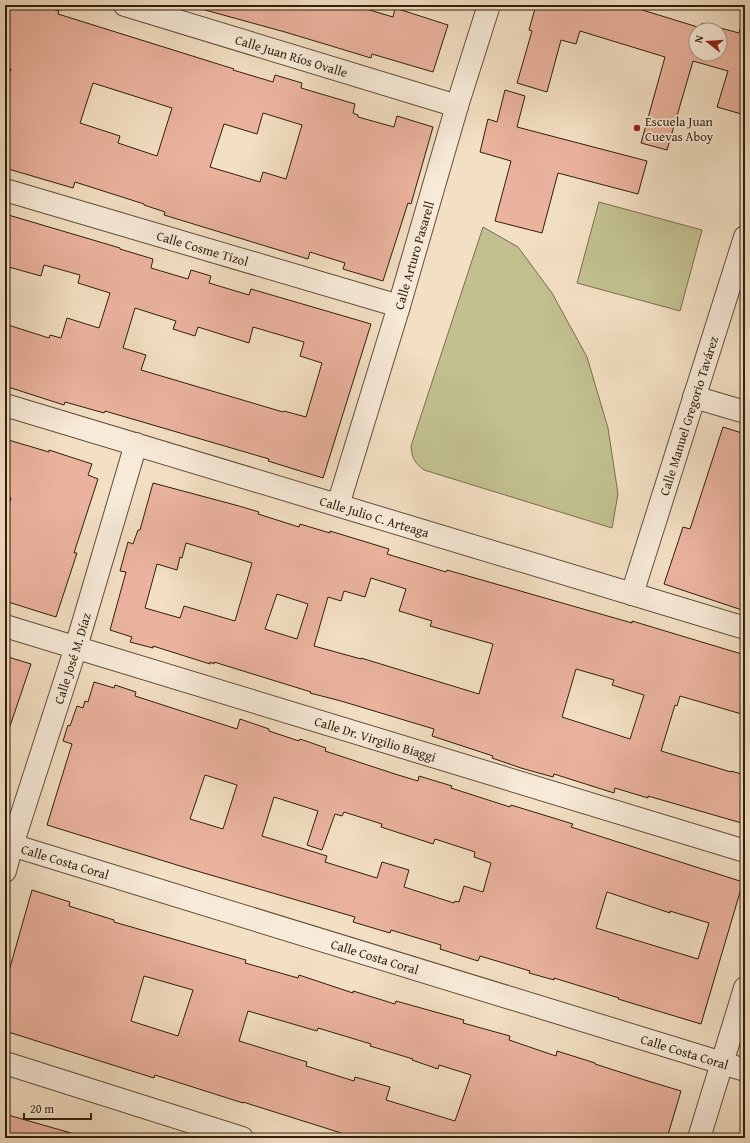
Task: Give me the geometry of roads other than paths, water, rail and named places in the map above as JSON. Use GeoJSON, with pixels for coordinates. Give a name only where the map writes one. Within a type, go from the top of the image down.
{"type":"FeatureCollection","features":[{"type":"Feature","properties":{"kind":"street","name":"Calle Juan Ríos Ovalle"},"geometry":{"type":"LineString","coordinates":[[125,5],[457,106]]}},
{"type":"Feature","properties":{"kind":"street","name":"Calle Arturo Pasarell"},"geometry":{"type":"LineString","coordinates":[[338,505],[399,306],[457,106],[489,5]]}},
{"type":"Feature","properties":{"kind":"street","name":"Calle Cosme Tizol"},"geometry":{"type":"LineString","coordinates":[[5,190],[399,306]]}},
{"type":"Feature","properties":{"kind":"street","name":"Calle Manuel Gregorio Tavárez"},"geometry":{"type":"LineString","coordinates":[[632,594],[745,237]]}},
{"type":"Feature","properties":{"kind":"street"},"geometry":{"type":"LineString","coordinates":[[694,397],[745,412]]}},
{"type":"Feature","properties":{"kind":"street","name":"Calle Julio C. Arteaga"},"geometry":{"type":"LineString","coordinates":[[5,405],[745,628]]}},
{"type":"Feature","properties":{"kind":"street","name":"Calle José M. Díaz"},"geometry":{"type":"LineString","coordinates":[[5,871],[8,844],[76,647],[136,444]]}},
{"type":"Feature","properties":{"kind":"street","name":"Calle Dr. Virgilio Biaggi"},"geometry":{"type":"LineString","coordinates":[[5,626],[745,851]]}},
{"type":"Feature","properties":{"kind":"street","name":"Calle Costa Coral"},"geometry":{"type":"LineString","coordinates":[[8,844],[745,1070]]}},
{"type":"Feature","properties":{"kind":"street"},"geometry":{"type":"LineString","coordinates":[[700,1138],[745,988]]}},
{"type":"Feature","properties":{"kind":"street"},"geometry":{"type":"LineString","coordinates":[[5,1063],[212,1134],[242,1138]]}},
{"type":"Feature","properties":{"kind":"place","name":"Escuela Juan Cuevas Aboy"},"geometry":{"type":"Point","coordinates":[637,128]}}]}
